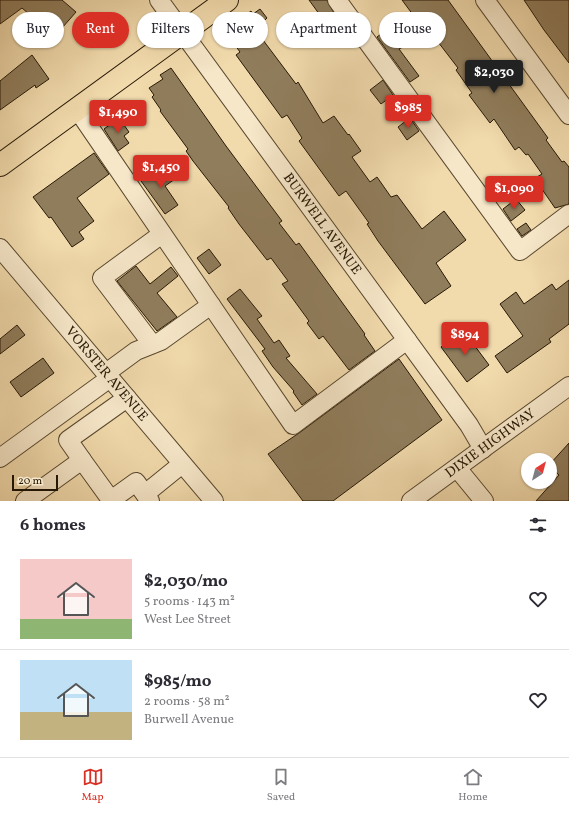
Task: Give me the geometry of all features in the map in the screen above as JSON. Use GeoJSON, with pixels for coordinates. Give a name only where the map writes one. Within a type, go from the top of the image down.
{"type":"FeatureCollection","features":[{"type":"Feature","properties":{"kind":"main road"},"geometry":{"type":"LineString","coordinates":[[204,17],[227,0]]}},
{"type":"Feature","properties":{"kind":"main road"},"geometry":{"type":"LineString","coordinates":[[0,165],[161,48]]}},
{"type":"Feature","properties":{"kind":"street","name":"BURWELL AVENUE"},"geometry":{"type":"LineString","coordinates":[[159,0],[167,12]]}},
{"type":"Feature","properties":{"kind":"street"},"geometry":{"type":"LineString","coordinates":[[337,0],[520,251],[569,214]]}},
{"type":"Feature","properties":{"kind":"street"},"geometry":{"type":"LineString","coordinates":[[485,0],[569,115]]}},
{"type":"Feature","properties":{"kind":"street","name":"BURWELL AVENUE"},"geometry":{"type":"LineString","coordinates":[[193,48],[469,425],[483,449]]}},
{"type":"Feature","properties":{"kind":"street"},"geometry":{"type":"LineString","coordinates":[[77,109],[293,425],[407,340]]}},
{"type":"Feature","properties":{"kind":"street"},"geometry":{"type":"LineString","coordinates":[[152,344],[102,278],[162,234]]}},
{"type":"Feature","properties":{"kind":"street","name":"VORSTER AVENUE"},"geometry":{"type":"LineString","coordinates":[[0,248],[214,501]]}},
{"type":"Feature","properties":{"kind":"street"},"geometry":{"type":"LineString","coordinates":[[0,458],[108,376],[136,351],[161,341],[211,305]]}},
{"type":"Feature","properties":{"kind":"street","name":"DIXIE HIGHWAY"},"geometry":{"type":"LineString","coordinates":[[411,501],[569,386]]}},
{"type":"Feature","properties":{"kind":"street"},"geometry":{"type":"LineString","coordinates":[[127,398],[68,440],[111,500],[136,482],[147,497],[182,464]]}},
{"type":"Feature","properties":{"kind":"street"},"geometry":{"type":"LineString","coordinates":[[25,501],[82,460]]}},
{"type":"Feature","properties":{"kind":"street"},"geometry":{"type":"LineString","coordinates":[[457,468],[484,501]]}},
{"type":"Feature","properties":{"kind":"building"},"geometry":{"type":"Polygon","coordinates":[[[0,0],[62,0],[76,12],[72,12],[72,17],[64,26],[64,12],[27,12],[22,8],[16,12],[12,12],[12,15],[0,24],[0,0]]]}},
{"type":"Feature","properties":{"kind":"building"},"geometry":{"type":"Polygon","coordinates":[[[309,0],[327,0],[333,12],[318,12],[309,0]]]}},
{"type":"Feature","properties":{"kind":"building"},"geometry":{"type":"Polygon","coordinates":[[[402,0],[448,0],[548,138],[546,140],[562,162],[564,161],[569,167],[569,204],[555,208],[537,182],[539,180],[537,177],[542,174],[528,154],[526,155],[519,147],[515,150],[494,119],[490,123],[469,95],[472,93],[456,70],[458,68],[443,48],[446,48],[446,12],[411,12],[402,0]]]}},
{"type":"Feature","properties":{"kind":"building"},"geometry":{"type":"Polygon","coordinates":[[[524,0],[569,0],[569,63],[544,30],[524,0]]]}},
{"type":"Feature","properties":{"kind":"building"},"geometry":{"type":"Polygon","coordinates":[[[268,47],[296,84],[298,82],[323,123],[334,116],[348,135],[349,134],[361,151],[352,157],[370,182],[377,177],[391,197],[397,195],[422,229],[444,211],[466,240],[436,263],[451,286],[425,304],[378,241],[367,224],[369,223],[346,191],[339,196],[299,141],[302,138],[287,115],[282,118],[236,55],[240,52],[237,48],[268,48],[268,47]]]}},
{"type":"Feature","properties":{"kind":"building"},"geometry":{"type":"Polygon","coordinates":[[[385,48],[401,48],[399,49],[419,76],[410,82],[385,48]]]}},
{"type":"Feature","properties":{"kind":"building"},"geometry":{"type":"Polygon","coordinates":[[[32,55],[49,79],[36,88],[35,85],[0,110],[0,81],[32,55]]]}},
{"type":"Feature","properties":{"kind":"building"},"geometry":{"type":"Polygon","coordinates":[[[171,68],[226,146],[282,221],[279,223],[296,245],[299,243],[365,334],[364,335],[375,351],[349,370],[323,336],[319,339],[307,323],[309,321],[282,284],[288,281],[271,258],[267,260],[239,224],[228,208],[229,207],[186,151],[188,149],[160,111],[161,110],[152,97],[154,95],[149,88],[163,79],[160,75],[171,68]]]}},
{"type":"Feature","properties":{"kind":"building"},"geometry":{"type":"Polygon","coordinates":[[[383,80],[393,95],[381,104],[370,90],[383,80]]]}},
{"type":"Feature","properties":{"kind":"building"},"geometry":{"type":"Polygon","coordinates":[[[119,118],[129,132],[124,136],[129,143],[118,151],[104,129],[119,118]]]}},
{"type":"Feature","properties":{"kind":"building"},"geometry":{"type":"Polygon","coordinates":[[[410,118],[419,131],[407,140],[398,127],[410,118]]]}},
{"type":"Feature","properties":{"kind":"building"},"geometry":{"type":"Polygon","coordinates":[[[94,153],[109,174],[77,198],[94,221],[79,232],[84,239],[72,247],[51,217],[49,218],[33,197],[94,153]]]}},
{"type":"Feature","properties":{"kind":"building"},"geometry":{"type":"Polygon","coordinates":[[[164,165],[175,179],[165,186],[178,205],[165,214],[141,181],[164,165]]]}},
{"type":"Feature","properties":{"kind":"building"},"geometry":{"type":"Polygon","coordinates":[[[516,199],[525,210],[511,221],[503,209],[516,199]]]}},
{"type":"Feature","properties":{"kind":"building"},"geometry":{"type":"Polygon","coordinates":[[[526,223],[531,230],[522,236],[517,229],[526,223]]]}},
{"type":"Feature","properties":{"kind":"building"},"geometry":{"type":"Polygon","coordinates":[[[209,249],[221,265],[209,274],[197,258],[209,249]]]}},
{"type":"Feature","properties":{"kind":"building"},"geometry":{"type":"Polygon","coordinates":[[[136,266],[150,284],[171,267],[178,276],[157,293],[177,317],[157,331],[117,281],[136,266]]]}},
{"type":"Feature","properties":{"kind":"building"},"geometry":{"type":"Polygon","coordinates":[[[569,280],[569,324],[549,339],[551,342],[507,373],[495,356],[523,336],[500,304],[516,292],[524,304],[552,284],[556,290],[569,280]]]}},
{"type":"Feature","properties":{"kind":"building"},"geometry":{"type":"Polygon","coordinates":[[[240,289],[262,316],[257,319],[274,343],[279,340],[290,356],[286,358],[317,394],[302,405],[293,392],[294,391],[273,367],[262,351],[265,349],[227,299],[240,289]]]}},
{"type":"Feature","properties":{"kind":"building"},"geometry":{"type":"Polygon","coordinates":[[[17,325],[25,335],[0,354],[0,339],[17,325]]]}},
{"type":"Feature","properties":{"kind":"building"},"geometry":{"type":"Polygon","coordinates":[[[463,330],[489,365],[467,382],[441,347],[463,330]]]}},
{"type":"Feature","properties":{"kind":"building"},"geometry":{"type":"Polygon","coordinates":[[[43,358],[54,373],[21,397],[10,382],[43,358]]]}},
{"type":"Feature","properties":{"kind":"building"},"geometry":{"type":"Polygon","coordinates":[[[399,359],[442,420],[333,501],[303,501],[268,454],[399,359]]]}},
{"type":"Feature","properties":{"kind":"building"},"geometry":{"type":"Polygon","coordinates":[[[569,443],[569,501],[536,501],[547,489],[557,489],[557,477],[559,475],[557,473],[557,456],[569,443]]]}}]}
